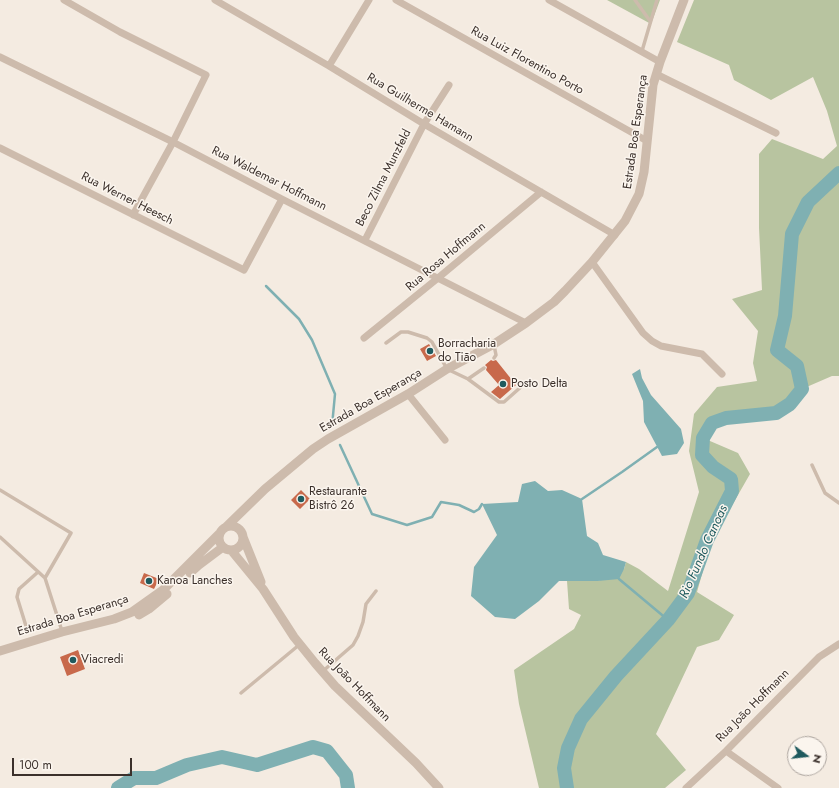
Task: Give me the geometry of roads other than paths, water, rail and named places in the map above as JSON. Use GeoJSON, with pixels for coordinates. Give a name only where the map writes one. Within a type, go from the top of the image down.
{"type":"FeatureCollection","features":[{"type":"Feature","properties":{"kind":"street"},"geometry":{"type":"LineString","coordinates":[[64,0],[120,32],[206,75],[173,142],[133,215]]}},
{"type":"Feature","properties":{"kind":"street","name":"Rua Guilherme Hamann"},"geometry":{"type":"LineString","coordinates":[[215,0],[615,235]]}},
{"type":"Feature","properties":{"kind":"street"},"geometry":{"type":"LineString","coordinates":[[329,66],[369,0]]}},
{"type":"Feature","properties":{"kind":"street","name":"Rua Luiz Florentino Porto"},"geometry":{"type":"LineString","coordinates":[[396,0],[647,141]]}},
{"type":"Feature","properties":{"kind":"street"},"geometry":{"type":"LineString","coordinates":[[549,0],[660,62]]}},
{"type":"Feature","properties":{"kind":"street","name":"Estrada Boa Esperança"},"geometry":{"type":"LineString","coordinates":[[226,527],[245,506],[274,480],[313,449],[408,394],[447,369],[494,344],[526,323],[562,295],[592,262],[626,220],[639,194],[644,172],[651,98],[656,74],[684,0]]}},
{"type":"Feature","properties":{"kind":"street","name":"Rua Waldemar Hoffmann"},"geometry":{"type":"LineString","coordinates":[[0,57],[173,142],[526,323]]}},
{"type":"Feature","properties":{"kind":"street"},"geometry":{"type":"LineString","coordinates":[[656,74],[776,133]]}},
{"type":"Feature","properties":{"kind":"street","name":"Beco Zilma Munzfeld"},"geometry":{"type":"LineString","coordinates":[[364,240],[424,124],[449,84]]}},
{"type":"Feature","properties":{"kind":"street","name":"Rua Werner Heesch"},"geometry":{"type":"LineString","coordinates":[[0,148],[244,270],[282,199]]}},
{"type":"Feature","properties":{"kind":"street","name":"Rua Rosa Hoffmann"},"geometry":{"type":"LineString","coordinates":[[364,338],[541,192]]}},
{"type":"Feature","properties":{"kind":"street"},"geometry":{"type":"LineString","coordinates":[[592,262],[643,333],[652,341],[661,346],[702,354],[722,374]]}},
{"type":"Feature","properties":{"kind":"street"},"geometry":{"type":"LineString","coordinates":[[408,394],[445,440]]}},
{"type":"Feature","properties":{"kind":"street"},"geometry":{"type":"LineString","coordinates":[[241,533],[233,526],[226,527],[219,534],[219,541],[227,549],[238,548],[241,545],[241,533],[245,506]]}},
{"type":"Feature","properties":{"kind":"street","name":"Rua João Hoffmann"},"geometry":{"type":"LineString","coordinates":[[241,533],[263,589]]}},
{"type":"Feature","properties":{"kind":"street","name":"Estrada Boa Esperança"},"geometry":{"type":"LineString","coordinates":[[0,651],[132,612],[143,606],[163,590],[219,534]]}},
{"type":"Feature","properties":{"kind":"street","name":"Estrada Boa Esperança"},"geometry":{"type":"LineString","coordinates":[[0,657],[133,618],[158,602],[198,565],[227,549]]}},
{"type":"Feature","properties":{"kind":"street","name":"Rua João Hoffmann"},"geometry":{"type":"LineString","coordinates":[[227,549],[263,589],[300,644],[335,686],[416,763],[439,788]]}},
{"type":"Feature","properties":{"kind":"street","name":"Rua João Hoffmann"},"geometry":{"type":"LineString","coordinates":[[686,788],[726,751],[819,657],[839,644]]}},
{"type":"Feature","properties":{"kind":"street"},"geometry":{"type":"LineString","coordinates":[[726,751],[778,788]]}},
{"type":"Feature","properties":{"kind":"lane"},"geometry":{"type":"LineString","coordinates":[[635,0],[650,21]]}},
{"type":"Feature","properties":{"kind":"lane"},"geometry":{"type":"LineString","coordinates":[[642,52],[657,0]]}},
{"type":"Feature","properties":{"kind":"lane"},"geometry":{"type":"LineString","coordinates":[[386,343],[402,332],[408,332],[427,338],[432,342],[447,369],[468,379],[492,398],[502,402],[522,386]]}},
{"type":"Feature","properties":{"kind":"lane"},"geometry":{"type":"LineString","coordinates":[[494,344],[496,355],[494,358]]}},
{"type":"Feature","properties":{"kind":"lane"},"geometry":{"type":"LineString","coordinates":[[468,379],[484,368]]}},
{"type":"Feature","properties":{"kind":"lane"},"geometry":{"type":"LineString","coordinates":[[812,465],[825,493],[839,503]]}},
{"type":"Feature","properties":{"kind":"lane"},"geometry":{"type":"LineString","coordinates":[[0,490],[71,533],[45,578]]}},
{"type":"Feature","properties":{"kind":"lane"},"geometry":{"type":"LineString","coordinates":[[0,537],[45,578],[62,632]]}},
{"type":"Feature","properties":{"kind":"lane"},"geometry":{"type":"LineString","coordinates":[[26,626],[17,597],[19,589],[38,572]]}},
{"type":"Feature","properties":{"kind":"lane"},"geometry":{"type":"LineString","coordinates":[[323,672],[353,645],[363,622],[366,604],[376,591]]}},
{"type":"Feature","properties":{"kind":"lane"},"geometry":{"type":"LineString","coordinates":[[241,693],[300,644]]}},
{"type":"Feature","properties":{"kind":"water"},"geometry":{"type":"Polygon","coordinates":[[[640,369],[642,378],[651,395],[681,429],[684,443],[677,454],[662,456],[644,422],[643,401],[632,374],[640,369]]]}},
{"type":"Feature","properties":{"kind":"water"},"geometry":{"type":"Polygon","coordinates":[[[535,481],[548,491],[562,490],[582,499],[587,536],[598,543],[603,555],[626,562],[624,569],[619,579],[598,581],[559,581],[539,601],[515,619],[495,617],[471,596],[474,567],[497,535],[482,504],[518,502],[522,484],[535,481]]]}},
{"type":"Feature","properties":{"kind":"waterway","name":"Rio Fundo Canoas"},"geometry":{"type":"LineString","coordinates":[[567,788],[564,768],[568,748],[581,719],[616,676],[668,620],[688,593],[707,540],[732,491],[731,479],[713,467],[702,455],[703,438],[712,423],[726,418],[776,413],[790,404],[802,389],[797,366],[777,350],[785,316],[792,234],[808,202],[839,173]]}},
{"type":"Feature","properties":{"kind":"waterway"},"geometry":{"type":"LineString","coordinates":[[266,286],[299,319],[312,340],[335,394],[332,426]]}},
{"type":"Feature","properties":{"kind":"waterway"},"geometry":{"type":"LineString","coordinates":[[340,445],[372,514],[407,525],[432,517],[441,502],[459,505],[474,512],[479,509],[482,504]]}},
{"type":"Feature","properties":{"kind":"waterway"},"geometry":{"type":"LineString","coordinates":[[582,499],[657,447]]}},
{"type":"Feature","properties":{"kind":"waterway"},"geometry":{"type":"LineString","coordinates":[[619,579],[668,620]]}},
{"type":"Feature","properties":{"kind":"waterway","name":"Rio Fundo Canoas"},"geometry":{"type":"LineString","coordinates":[[118,788],[134,778],[156,778],[187,765],[222,757],[257,765],[313,747],[327,751],[346,775],[348,788]]}},
{"type":"Feature","properties":{"kind":"place","name":"Borracharia do Tião"},"geometry":{"type":"Point","coordinates":[430,351]}},
{"type":"Feature","properties":{"kind":"place","name":"Posto Delta"},"geometry":{"type":"Point","coordinates":[503,384]}},
{"type":"Feature","properties":{"kind":"place","name":"Restaurante Bistrô 26"},"geometry":{"type":"Point","coordinates":[301,499]}},
{"type":"Feature","properties":{"kind":"place","name":"Kanoa Lanches"},"geometry":{"type":"Point","coordinates":[149,581]}},
{"type":"Feature","properties":{"kind":"place","name":"Viacredi"},"geometry":{"type":"Point","coordinates":[73,660]}}]}
